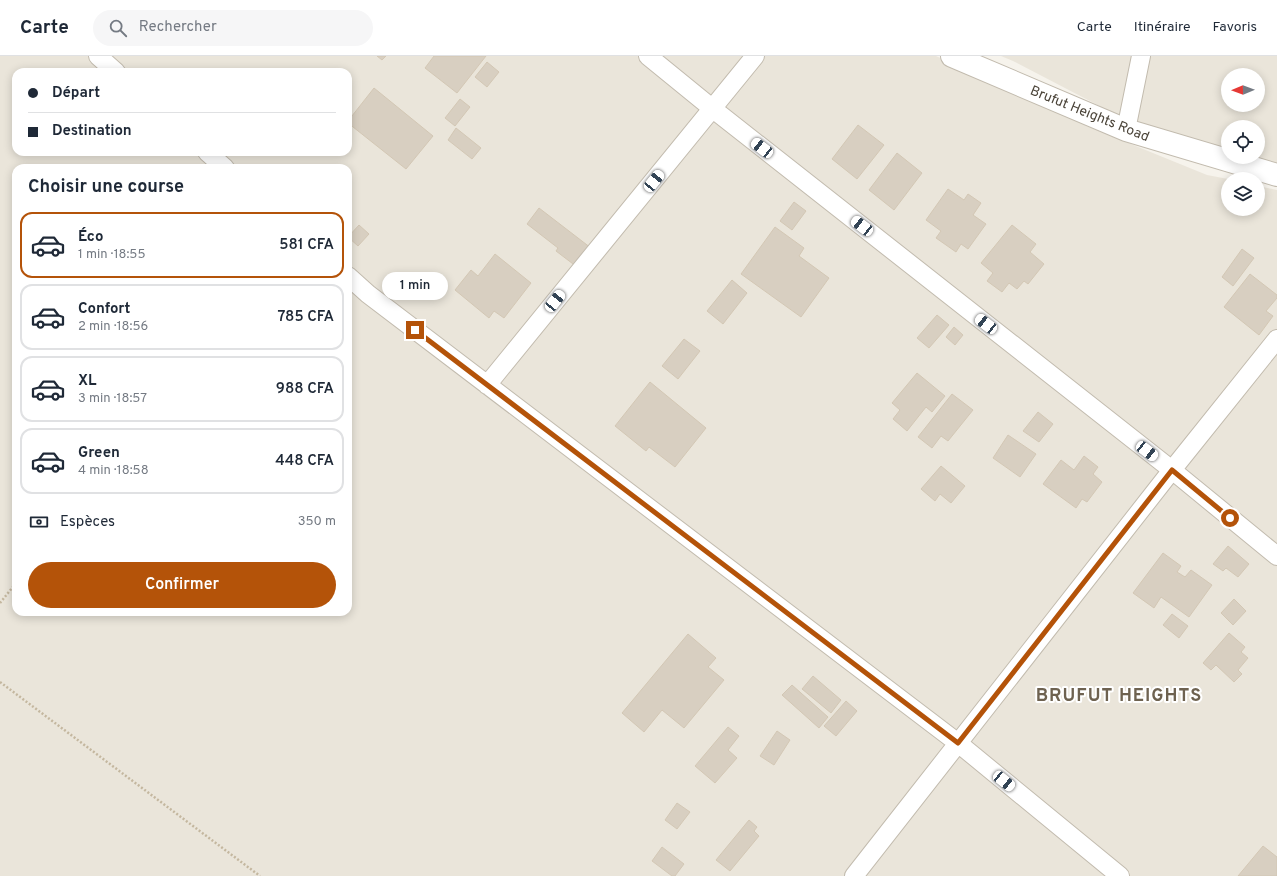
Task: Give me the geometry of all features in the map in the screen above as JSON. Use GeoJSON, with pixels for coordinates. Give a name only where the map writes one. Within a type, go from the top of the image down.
{"type":"FeatureCollection","features":[{"type":"Feature","properties":{"kind":"street"},"geometry":{"type":"LineString","coordinates":[[98,56],[112,68]]}},
{"type":"Feature","properties":{"kind":"street"},"geometry":{"type":"LineString","coordinates":[[648,56],[713,109],[1172,470],[1277,556]]}},
{"type":"Feature","properties":{"kind":"street"},"geometry":{"type":"LineString","coordinates":[[486,385],[755,56]]}},
{"type":"Feature","properties":{"kind":"street","name":"Brufut Heights Road"},"geometry":{"type":"LineString","coordinates":[[952,56],[1126,130],[1277,175]]}},
{"type":"Feature","properties":{"kind":"street"},"geometry":{"type":"LineString","coordinates":[[1126,130],[1142,56]]}},
{"type":"Feature","properties":{"kind":"street"},"geometry":{"type":"LineString","coordinates":[[212,156],[220,164]]}},
{"type":"Feature","properties":{"kind":"street"},"geometry":{"type":"LineString","coordinates":[[352,280],[368,294],[486,385],[958,743],[1120,876]]}},
{"type":"Feature","properties":{"kind":"street"},"geometry":{"type":"LineString","coordinates":[[854,876],[1172,470],[1277,339]]}},
{"type":"Feature","properties":{"kind":"path"},"geometry":{"type":"LineString","coordinates":[[0,603],[12,588]]}},
{"type":"Feature","properties":{"kind":"path"},"geometry":{"type":"LineString","coordinates":[[0,682],[260,876]]}},
{"type":"Feature","properties":{"kind":"shaded area"},"geometry":{"type":"Polygon","coordinates":[[[0,56],[936,56],[1089,127],[1207,175],[1221,178],[1221,216],[1265,216],[1265,187],[1277,190],[1277,876],[0,876],[0,56]]]}},
{"type":"Feature","properties":{"kind":"shaded area"},"geometry":{"type":"Polygon","coordinates":[[[1001,56],[1277,56],[1277,164],[1265,161],[1265,120],[1221,120],[1221,148],[1136,125],[1001,56]]]}},
{"type":"Feature","properties":{"kind":"building"},"geometry":{"type":"Polygon","coordinates":[[[377,56],[386,56],[382,60],[377,56]]]}},
{"type":"Feature","properties":{"kind":"building"},"geometry":{"type":"Polygon","coordinates":[[[434,56],[486,56],[457,93],[425,68],[434,56]]]}},
{"type":"Feature","properties":{"kind":"building"},"geometry":{"type":"Polygon","coordinates":[[[487,62],[499,72],[487,87],[475,77],[487,62]]]}},
{"type":"Feature","properties":{"kind":"building"},"geometry":{"type":"Polygon","coordinates":[[[374,88],[433,136],[406,169],[352,126],[352,116],[374,88]]]}},
{"type":"Feature","properties":{"kind":"building"},"geometry":{"type":"Polygon","coordinates":[[[460,99],[470,107],[455,126],[445,118],[460,99]]]}},
{"type":"Feature","properties":{"kind":"building"},"geometry":{"type":"Polygon","coordinates":[[[858,125],[884,145],[857,179],[832,159],[858,125]]]}},
{"type":"Feature","properties":{"kind":"building"},"geometry":{"type":"Polygon","coordinates":[[[456,128],[481,148],[472,159],[448,140],[456,128]]]}},
{"type":"Feature","properties":{"kind":"building"},"geometry":{"type":"Polygon","coordinates":[[[897,153],[922,173],[894,210],[869,190],[897,153]]]}},
{"type":"Feature","properties":{"kind":"building"},"geometry":{"type":"Polygon","coordinates":[[[948,189],[964,200],[968,194],[981,203],[973,215],[986,224],[968,249],[961,244],[956,252],[936,238],[941,231],[926,220],[948,189]]]}},
{"type":"Feature","properties":{"kind":"building"},"geometry":{"type":"Polygon","coordinates":[[[794,202],[806,211],[792,230],[780,221],[794,202]]]}},
{"type":"Feature","properties":{"kind":"building"},"geometry":{"type":"Polygon","coordinates":[[[539,208],[591,248],[577,267],[556,251],[558,248],[527,224],[539,208]]]}},
{"type":"Feature","properties":{"kind":"building"},"geometry":{"type":"Polygon","coordinates":[[[359,225],[369,234],[358,246],[352,241],[352,233],[359,225]]]}},
{"type":"Feature","properties":{"kind":"building"},"geometry":{"type":"Polygon","coordinates":[[[1012,225],[1036,244],[1030,252],[1044,264],[1028,284],[1024,281],[1017,289],[1009,283],[1002,292],[987,281],[993,273],[981,263],[1012,225]]]}},
{"type":"Feature","properties":{"kind":"building"},"geometry":{"type":"Polygon","coordinates":[[[775,227],[804,248],[799,256],[829,278],[801,317],[741,274],[775,227]]]}},
{"type":"Feature","properties":{"kind":"building"},"geometry":{"type":"Polygon","coordinates":[[[1242,249],[1254,258],[1233,286],[1222,277],[1242,249]]]}},
{"type":"Feature","properties":{"kind":"building"},"geometry":{"type":"Polygon","coordinates":[[[495,254],[531,283],[504,318],[494,311],[489,318],[455,290],[471,270],[478,276],[495,254]]]}},
{"type":"Feature","properties":{"kind":"building"},"geometry":{"type":"Polygon","coordinates":[[[1250,274],[1277,295],[1277,298],[1266,311],[1273,316],[1259,335],[1224,307],[1250,274]]]}},
{"type":"Feature","properties":{"kind":"building"},"geometry":{"type":"Polygon","coordinates":[[[732,280],[747,293],[723,324],[707,311],[732,280]]]}},
{"type":"Feature","properties":{"kind":"building"},"geometry":{"type":"Polygon","coordinates":[[[937,315],[949,325],[929,348],[917,338],[937,315]]]}},
{"type":"Feature","properties":{"kind":"building"},"geometry":{"type":"Polygon","coordinates":[[[954,327],[963,335],[955,345],[946,337],[954,327]]]}},
{"type":"Feature","properties":{"kind":"building"},"geometry":{"type":"Polygon","coordinates":[[[684,339],[700,351],[678,379],[662,366],[684,339]]]}},
{"type":"Feature","properties":{"kind":"building"},"geometry":{"type":"Polygon","coordinates":[[[917,373],[945,396],[932,412],[926,407],[907,431],[893,419],[900,410],[892,403],[917,373]]]}},
{"type":"Feature","properties":{"kind":"building"},"geometry":{"type":"Polygon","coordinates":[[[650,382],[706,428],[675,467],[649,447],[646,451],[615,426],[650,382]]]}},
{"type":"Feature","properties":{"kind":"building"},"geometry":{"type":"Polygon","coordinates":[[[952,394],[973,410],[948,441],[941,436],[932,448],[918,437],[952,394]]]}},
{"type":"Feature","properties":{"kind":"building"},"geometry":{"type":"Polygon","coordinates":[[[1038,412],[1053,424],[1039,442],[1023,431],[1038,412]]]}},
{"type":"Feature","properties":{"kind":"building"},"geometry":{"type":"Polygon","coordinates":[[[1008,435],[1036,454],[1020,477],[993,458],[1008,435]]]}},
{"type":"Feature","properties":{"kind":"building"},"geometry":{"type":"Polygon","coordinates":[[[1084,456],[1098,467],[1093,474],[1102,482],[1087,502],[1082,499],[1076,508],[1043,484],[1061,460],[1074,470],[1084,456]]]}},
{"type":"Feature","properties":{"kind":"building"},"geometry":{"type":"Polygon","coordinates":[[[941,466],[965,486],[951,503],[940,494],[935,501],[921,489],[941,466]]]}},
{"type":"Feature","properties":{"kind":"building"},"geometry":{"type":"Polygon","coordinates":[[[1228,546],[1249,564],[1238,577],[1226,568],[1223,571],[1213,564],[1228,546]]]}},
{"type":"Feature","properties":{"kind":"building"},"geometry":{"type":"Polygon","coordinates":[[[1163,553],[1181,566],[1177,572],[1185,577],[1191,570],[1212,585],[1189,617],[1161,597],[1154,608],[1133,593],[1163,553]]]}},
{"type":"Feature","properties":{"kind":"building"},"geometry":{"type":"Polygon","coordinates":[[[1234,599],[1246,611],[1233,625],[1221,613],[1234,599]]]}},
{"type":"Feature","properties":{"kind":"building"},"geometry":{"type":"Polygon","coordinates":[[[1172,614],[1188,626],[1179,638],[1163,625],[1172,614]]]}},
{"type":"Feature","properties":{"kind":"building"},"geometry":{"type":"Polygon","coordinates":[[[1229,633],[1245,647],[1241,652],[1248,658],[1238,670],[1242,674],[1234,682],[1216,665],[1211,670],[1203,663],[1229,633]]]}},
{"type":"Feature","properties":{"kind":"building"},"geometry":{"type":"Polygon","coordinates":[[[688,634],[716,658],[708,667],[724,680],[684,728],[662,710],[644,732],[622,713],[688,634]]]}},
{"type":"Feature","properties":{"kind":"building"},"geometry":{"type":"Polygon","coordinates":[[[813,676],[841,700],[831,713],[802,689],[813,676]]]}},
{"type":"Feature","properties":{"kind":"building"},"geometry":{"type":"Polygon","coordinates":[[[792,685],[828,717],[819,728],[782,695],[792,685]]]}},
{"type":"Feature","properties":{"kind":"building"},"geometry":{"type":"Polygon","coordinates":[[[846,701],[857,711],[836,736],[824,726],[846,701]]]}},
{"type":"Feature","properties":{"kind":"building"},"geometry":{"type":"Polygon","coordinates":[[[728,727],[739,736],[728,750],[737,758],[715,783],[695,766],[728,727]]]}},
{"type":"Feature","properties":{"kind":"building"},"geometry":{"type":"Polygon","coordinates":[[[777,731],[790,740],[774,765],[760,756],[777,731]]]}},
{"type":"Feature","properties":{"kind":"building"},"geometry":{"type":"Polygon","coordinates":[[[677,803],[690,812],[677,829],[665,820],[677,803]]]}},
{"type":"Feature","properties":{"kind":"building"},"geometry":{"type":"Polygon","coordinates":[[[749,820],[757,827],[754,831],[759,836],[730,871],[716,860],[749,820]]]}},
{"type":"Feature","properties":{"kind":"building"},"geometry":{"type":"Polygon","coordinates":[[[1263,846],[1277,857],[1277,876],[1238,876],[1263,846]]]}},
{"type":"Feature","properties":{"kind":"building"},"geometry":{"type":"Polygon","coordinates":[[[662,847],[684,864],[675,876],[672,876],[652,861],[662,847]]]}},
{"type":"Feature","properties":{"kind":"district","name":"BRUFUT HEIGHTS"},"geometry":{"type":"Point","coordinates":[1119,695]}},
{"type":"Feature","properties":{"kind":"route"},"geometry":{"type":"LineString","coordinates":[[415,330],[958,743],[1172,470],[1230,518]]}}]}
